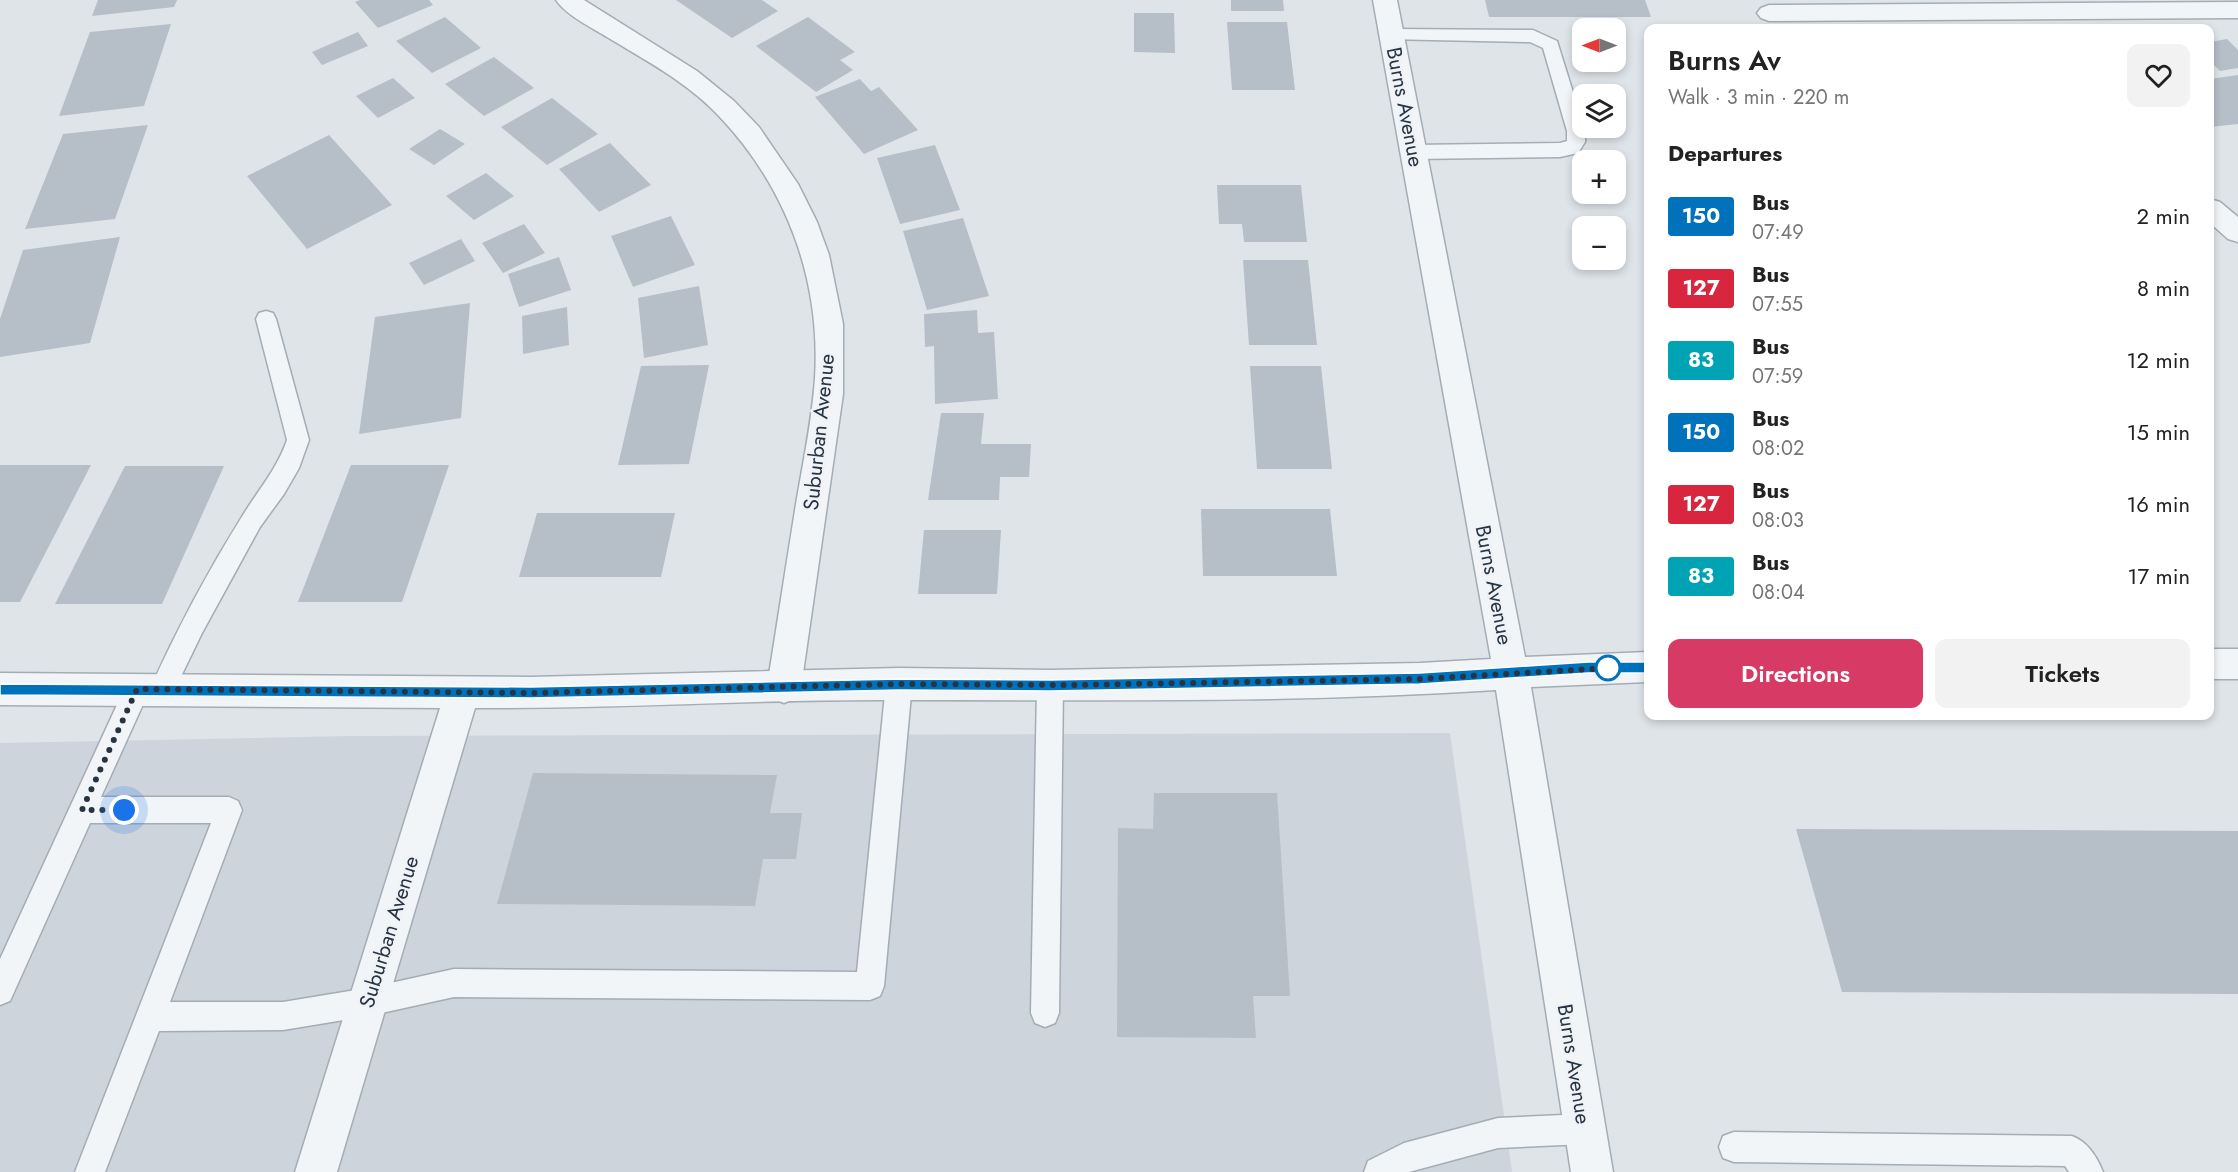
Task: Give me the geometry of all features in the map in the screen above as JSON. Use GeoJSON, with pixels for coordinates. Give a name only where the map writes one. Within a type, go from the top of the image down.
{"type":"FeatureCollection","features":[{"type":"Feature","properties":{"kind":"street","name":"Suburban Avenue"},"geometry":{"type":"LineString","coordinates":[[568,0],[686,76],[724,107],[765,151],[791,193],[812,240],[825,291],[830,360],[824,422],[784,687]]}},
{"type":"Feature","properties":{"kind":"street","name":"Burns Avenue"},"geometry":{"type":"LineString","coordinates":[[1385,0],[1511,673],[1592,1172]]}},
{"type":"Feature","properties":{"kind":"street"},"geometry":{"type":"LineString","coordinates":[[1769,13],[1937,9],[2023,20],[2238,10]]}},
{"type":"Feature","properties":{"kind":"street"},"geometry":{"type":"LineString","coordinates":[[2214,212],[2238,232]]}},
{"type":"Feature","properties":{"kind":"street"},"geometry":{"type":"LineString","coordinates":[[2214,664],[2238,664]]}},
{"type":"Feature","properties":{"kind":"street"},"geometry":{"type":"LineString","coordinates":[[0,689],[462,693],[899,684],[1050,686],[1420,679],[1588,668],[1644,667]]}},
{"type":"Feature","properties":{"kind":"street","name":"Suburban Avenue"},"geometry":{"type":"LineString","coordinates":[[316,1172],[462,693]]}},
{"type":"Feature","properties":{"kind":"lane"},"geometry":{"type":"LineString","coordinates":[[1391,35],[1533,36],[1551,45],[1576,131],[1576,142],[1571,148],[1560,150],[1413,152]]}},
{"type":"Feature","properties":{"kind":"lane"},"geometry":{"type":"LineString","coordinates":[[0,991],[82,810],[149,689],[193,625],[247,530],[291,461],[298,440],[266,319]]}},
{"type":"Feature","properties":{"kind":"lane"},"geometry":{"type":"LineString","coordinates":[[150,1017],[284,1016],[368,1002],[454,983],[870,986],[899,684]]}},
{"type":"Feature","properties":{"kind":"lane"},"geometry":{"type":"LineString","coordinates":[[1045,1013],[1050,686]]}},
{"type":"Feature","properties":{"kind":"lane"},"geometry":{"type":"LineString","coordinates":[[82,810],[229,810],[90,1172]]}},
{"type":"Feature","properties":{"kind":"lane"},"geometry":{"type":"LineString","coordinates":[[1379,1172],[1404,1158],[1498,1133],[1585,1129]]}},
{"type":"Feature","properties":{"kind":"lane"},"geometry":{"type":"LineString","coordinates":[[1734,1147],[2072,1151],[2088,1172]]}},
{"type":"Feature","properties":{"kind":"shaded area"},"geometry":{"type":"Polygon","coordinates":[[[1450,733],[1512,1172],[0,1172],[0,743],[351,736],[1450,733]]]}},
{"type":"Feature","properties":{"kind":"building"},"geometry":{"type":"Polygon","coordinates":[[[98,0],[177,0],[174,7],[92,16],[98,0]]]}},
{"type":"Feature","properties":{"kind":"building"},"geometry":{"type":"Polygon","coordinates":[[[360,0],[429,0],[433,5],[378,28],[355,2],[360,0]]]}},
{"type":"Feature","properties":{"kind":"building"},"geometry":{"type":"Polygon","coordinates":[[[676,0],[762,0],[778,11],[732,38],[676,0]]]}},
{"type":"Feature","properties":{"kind":"building"},"geometry":{"type":"Polygon","coordinates":[[[1231,0],[1283,0],[1284,11],[1231,11],[1231,0]]]}},
{"type":"Feature","properties":{"kind":"building"},"geometry":{"type":"Polygon","coordinates":[[[1485,0],[1645,0],[1651,17],[1489,17],[1485,0]]]}},
{"type":"Feature","properties":{"kind":"building"},"geometry":{"type":"Polygon","coordinates":[[[1134,13],[1174,13],[1175,53],[1134,52],[1134,13]]]}},
{"type":"Feature","properties":{"kind":"building"},"geometry":{"type":"Polygon","coordinates":[[[445,17],[481,48],[432,73],[396,41],[445,17]]]}},
{"type":"Feature","properties":{"kind":"building"},"geometry":{"type":"Polygon","coordinates":[[[808,17],[855,52],[840,60],[853,70],[816,92],[756,46],[808,17]]]}},
{"type":"Feature","properties":{"kind":"building"},"geometry":{"type":"Polygon","coordinates":[[[1227,22],[1287,22],[1295,90],[1232,90],[1227,22]]]}},
{"type":"Feature","properties":{"kind":"building"},"geometry":{"type":"Polygon","coordinates":[[[171,24],[144,106],[59,116],[90,32],[171,24]]]}},
{"type":"Feature","properties":{"kind":"building"},"geometry":{"type":"Polygon","coordinates":[[[358,32],[368,46],[322,65],[312,52],[358,32]]]}},
{"type":"Feature","properties":{"kind":"building"},"geometry":{"type":"Polygon","coordinates":[[[2227,39],[2238,50],[2238,68],[2220,71],[2214,65],[2214,41],[2227,39]]]}},
{"type":"Feature","properties":{"kind":"building"},"geometry":{"type":"Polygon","coordinates":[[[494,57],[534,88],[484,116],[445,84],[494,57]]]}},
{"type":"Feature","properties":{"kind":"building"},"geometry":{"type":"Polygon","coordinates":[[[2238,75],[2238,124],[2214,127],[2214,78],[2238,75]]]}},
{"type":"Feature","properties":{"kind":"building"},"geometry":{"type":"Polygon","coordinates":[[[393,78],[415,98],[378,118],[356,96],[393,78]]]}},
{"type":"Feature","properties":{"kind":"building"},"geometry":{"type":"Polygon","coordinates":[[[860,79],[871,91],[879,87],[918,130],[864,154],[815,97],[860,79]]]}},
{"type":"Feature","properties":{"kind":"building"},"geometry":{"type":"Polygon","coordinates":[[[552,98],[598,134],[547,165],[501,127],[552,98]]]}},
{"type":"Feature","properties":{"kind":"building"},"geometry":{"type":"Polygon","coordinates":[[[148,125],[115,219],[25,229],[63,134],[148,125]]]}},
{"type":"Feature","properties":{"kind":"building"},"geometry":{"type":"Polygon","coordinates":[[[440,129],[465,144],[434,165],[409,149],[440,129]]]}},
{"type":"Feature","properties":{"kind":"building"},"geometry":{"type":"Polygon","coordinates":[[[329,135],[392,205],[307,249],[247,176],[329,135]]]}},
{"type":"Feature","properties":{"kind":"building"},"geometry":{"type":"Polygon","coordinates":[[[610,143],[651,185],[599,212],[559,169],[610,143]]]}},
{"type":"Feature","properties":{"kind":"building"},"geometry":{"type":"Polygon","coordinates":[[[935,145],[960,210],[900,224],[877,158],[935,145]]]}},
{"type":"Feature","properties":{"kind":"building"},"geometry":{"type":"Polygon","coordinates":[[[486,173],[514,196],[474,220],[446,196],[486,173]]]}},
{"type":"Feature","properties":{"kind":"building"},"geometry":{"type":"Polygon","coordinates":[[[1217,185],[1301,185],[1307,242],[1244,242],[1242,224],[1219,224],[1217,185]]]}},
{"type":"Feature","properties":{"kind":"building"},"geometry":{"type":"Polygon","coordinates":[[[671,216],[695,265],[633,287],[611,236],[671,216]]]}},
{"type":"Feature","properties":{"kind":"building"},"geometry":{"type":"Polygon","coordinates":[[[963,218],[989,296],[927,310],[903,231],[963,218]]]}},
{"type":"Feature","properties":{"kind":"building"},"geometry":{"type":"Polygon","coordinates":[[[524,224],[545,253],[503,273],[482,243],[524,224]]]}},
{"type":"Feature","properties":{"kind":"building"},"geometry":{"type":"Polygon","coordinates":[[[120,237],[90,343],[0,357],[0,319],[23,250],[120,237]]]}},
{"type":"Feature","properties":{"kind":"building"},"geometry":{"type":"Polygon","coordinates":[[[461,239],[475,261],[424,285],[409,263],[461,239]]]}},
{"type":"Feature","properties":{"kind":"building"},"geometry":{"type":"Polygon","coordinates":[[[559,257],[571,290],[519,307],[508,274],[559,257]]]}},
{"type":"Feature","properties":{"kind":"building"},"geometry":{"type":"Polygon","coordinates":[[[1243,260],[1308,260],[1317,345],[1249,345],[1243,260]]]}},
{"type":"Feature","properties":{"kind":"building"},"geometry":{"type":"Polygon","coordinates":[[[699,286],[708,345],[644,358],[638,298],[699,286]]]}},
{"type":"Feature","properties":{"kind":"building"},"geometry":{"type":"Polygon","coordinates":[[[470,303],[461,418],[359,434],[375,317],[470,303]]]}},
{"type":"Feature","properties":{"kind":"building"},"geometry":{"type":"Polygon","coordinates":[[[567,307],[569,345],[523,354],[522,316],[567,307]]]}},
{"type":"Feature","properties":{"kind":"building"},"geometry":{"type":"Polygon","coordinates":[[[977,310],[978,333],[994,332],[998,399],[935,404],[934,346],[925,347],[924,314],[977,310]]]}},
{"type":"Feature","properties":{"kind":"building"},"geometry":{"type":"Polygon","coordinates":[[[709,365],[689,464],[618,465],[641,366],[709,365]]]}},
{"type":"Feature","properties":{"kind":"building"},"geometry":{"type":"Polygon","coordinates":[[[1250,366],[1321,366],[1332,469],[1257,469],[1250,366]]]}},
{"type":"Feature","properties":{"kind":"building"},"geometry":{"type":"Polygon","coordinates":[[[941,413],[984,413],[981,444],[1031,444],[1029,477],[1000,477],[999,500],[928,500],[941,413]]]}},
{"type":"Feature","properties":{"kind":"building"},"geometry":{"type":"Polygon","coordinates":[[[0,465],[91,465],[20,602],[0,602],[0,465]]]}},
{"type":"Feature","properties":{"kind":"building"},"geometry":{"type":"Polygon","coordinates":[[[351,465],[449,465],[402,602],[298,602],[351,465]]]}},
{"type":"Feature","properties":{"kind":"building"},"geometry":{"type":"Polygon","coordinates":[[[125,466],[224,466],[162,604],[55,604],[125,466]]]}},
{"type":"Feature","properties":{"kind":"building"},"geometry":{"type":"Polygon","coordinates":[[[1201,509],[1330,509],[1337,576],[1203,576],[1201,509]]]}},
{"type":"Feature","properties":{"kind":"building"},"geometry":{"type":"Polygon","coordinates":[[[537,513],[675,513],[661,577],[519,577],[537,513]]]}},
{"type":"Feature","properties":{"kind":"building"},"geometry":{"type":"Polygon","coordinates":[[[924,530],[1001,530],[997,594],[918,594],[924,530]]]}},
{"type":"Feature","properties":{"kind":"building"},"geometry":{"type":"Polygon","coordinates":[[[533,773],[777,775],[770,813],[802,813],[796,859],[763,859],[755,906],[497,904],[533,773]]]}},
{"type":"Feature","properties":{"kind":"building"},"geometry":{"type":"Polygon","coordinates":[[[1154,793],[1277,793],[1290,996],[1253,996],[1256,1038],[1117,1037],[1118,828],[1153,829],[1154,793]]]}},
{"type":"Feature","properties":{"kind":"building"},"geometry":{"type":"Polygon","coordinates":[[[1796,829],[2238,831],[2238,994],[1842,992],[1796,829]]]}},
{"type":"Feature","properties":{"kind":"bus line","name":"150"},"geometry":{"type":"LineString","coordinates":[[0,689],[531,693],[899,684],[1050,686],[1420,679],[1588,668],[1644,667]]}},
{"type":"Feature","properties":{"kind":"route"},"geometry":{"type":"LineString","coordinates":[[124,810],[82,810],[137,689],[531,693],[899,684],[1073,685],[1420,679],[1608,668]]}}]}
